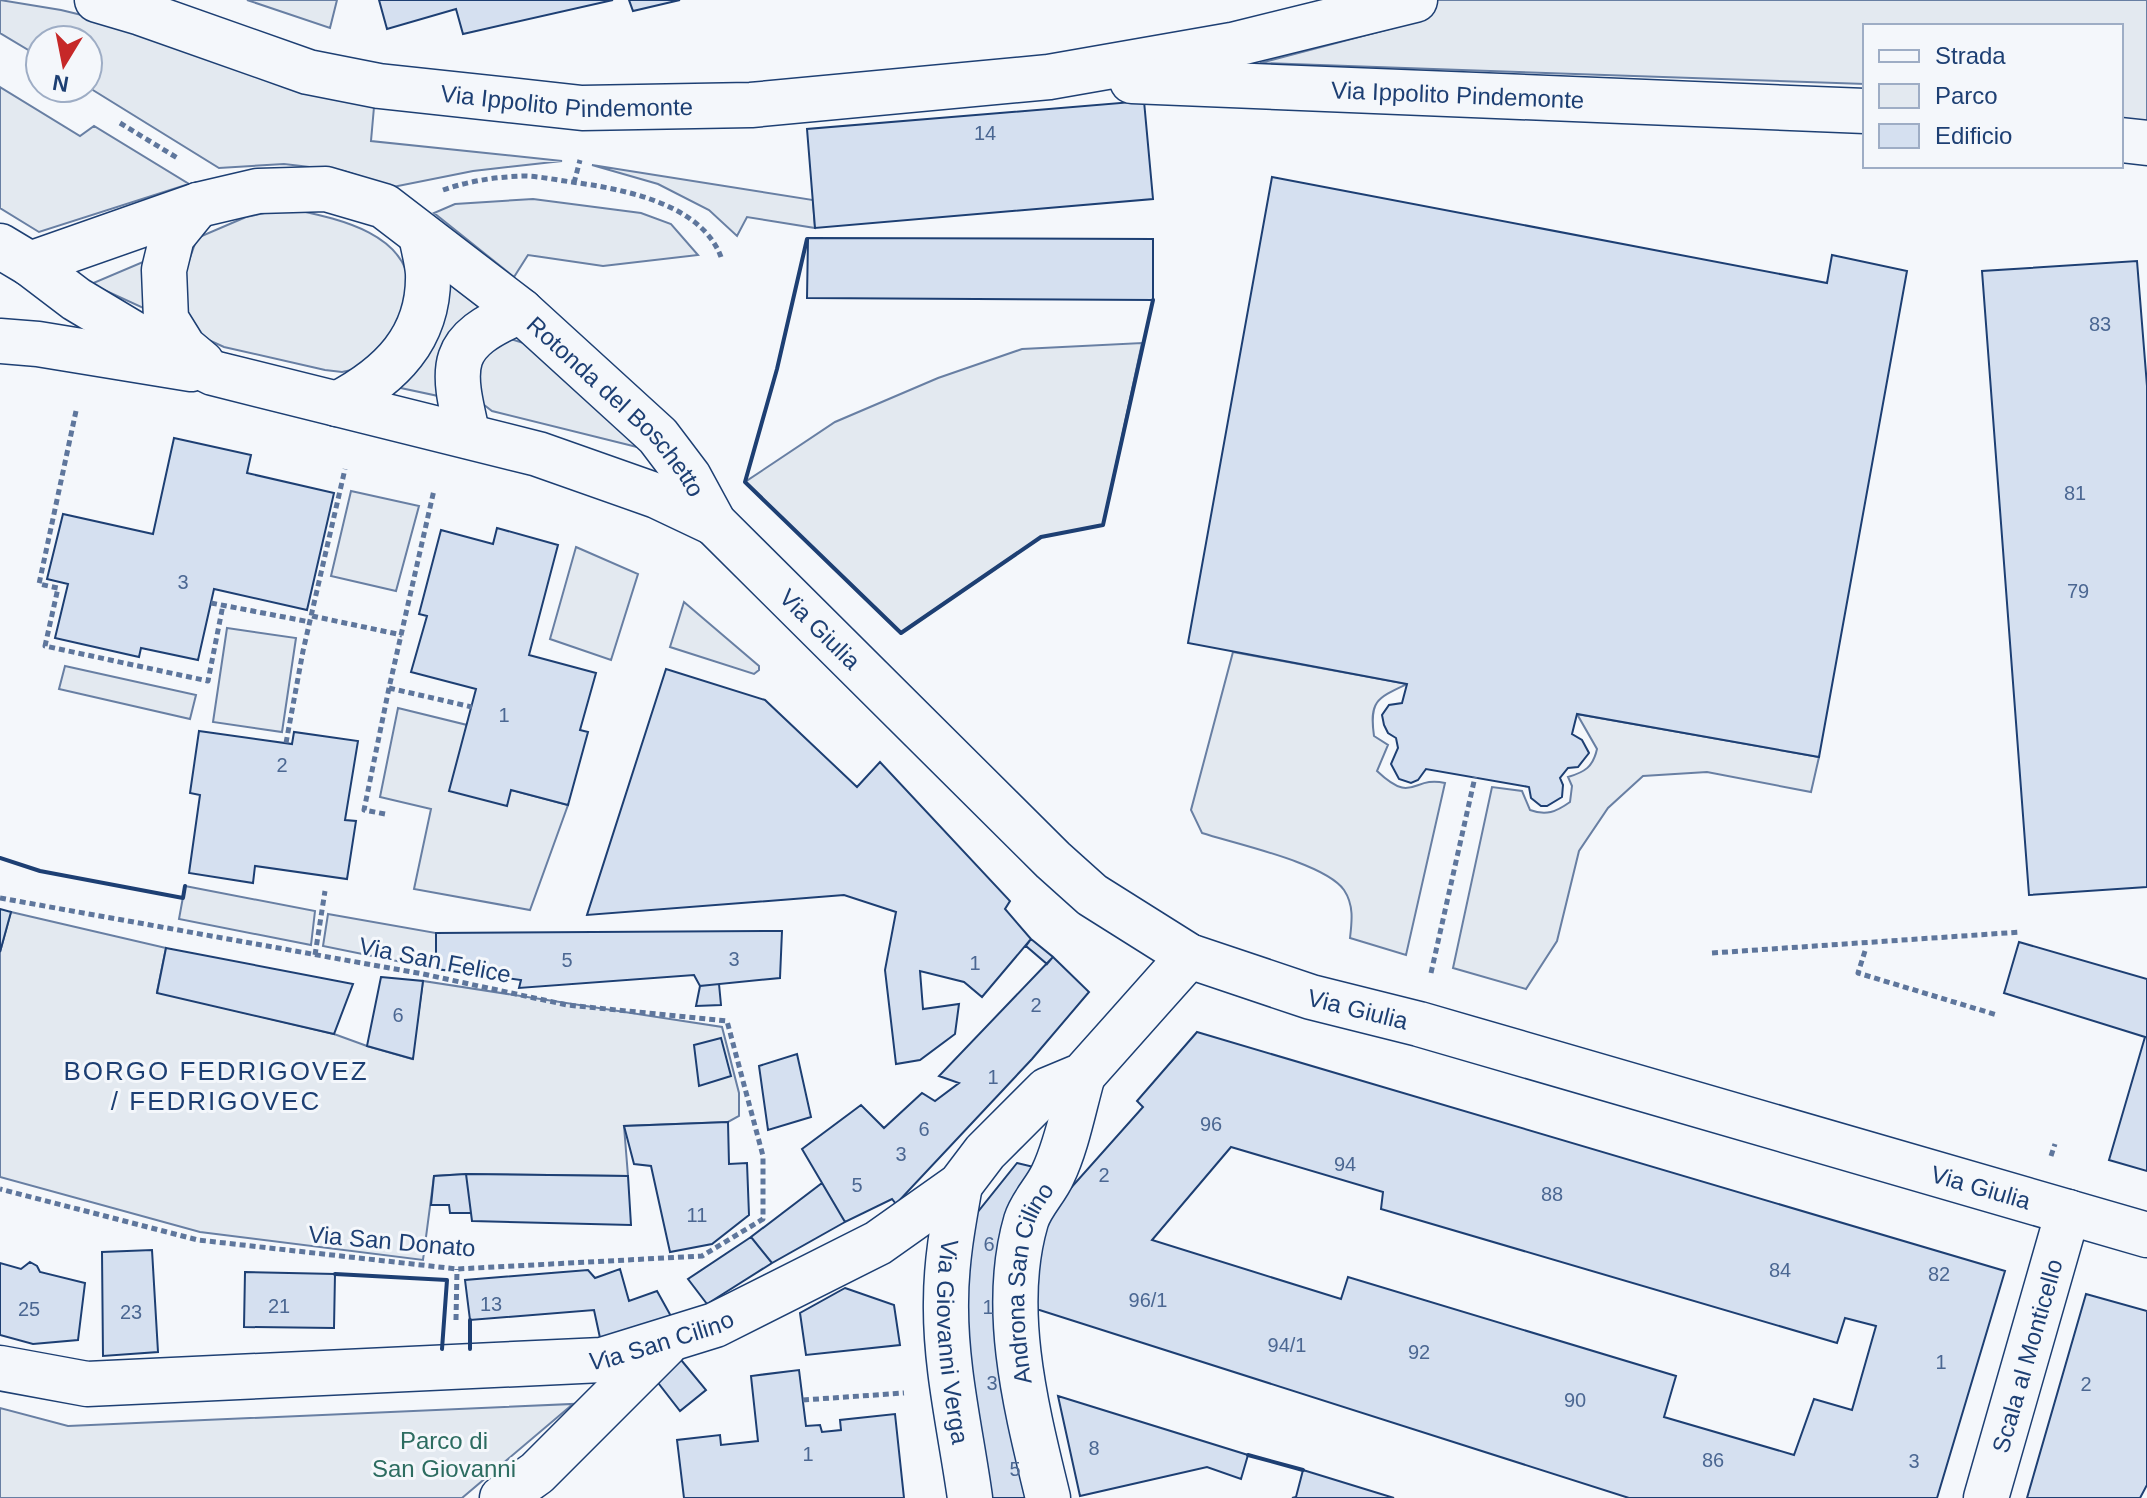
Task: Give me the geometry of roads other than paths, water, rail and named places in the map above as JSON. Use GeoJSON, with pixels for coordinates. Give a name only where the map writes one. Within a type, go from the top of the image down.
{"type":"FeatureCollection","features":[{"type":"Feature","properties":{"kind":"street","name":"Via Ippolito Pindemonte"},"geometry":{"type":"LineString","coordinates":[[97,0],[308,72],[379,86],[582,108],[751,105],[1049,77],[1232,45],[1415,0]]}},
{"type":"Feature","properties":{"kind":"street","name":"Via Ippolito Pindemonte"},"geometry":{"type":"LineString","coordinates":[[1049,77],[1863,111]]}},
{"type":"Feature","properties":{"kind":"street"},"geometry":{"type":"LineString","coordinates":[[2123,140],[2147,143]]}},
{"type":"Feature","properties":{"kind":"street","name":"Rotonda del Boschetto"},"geometry":{"type":"LineString","coordinates":[[10,261],[198,205],[258,191],[326,189],[384,206],[521,311],[658,436],[689,477],[714,523]]}},
{"type":"Feature","properties":{"kind":"street"},"geometry":{"type":"LineString","coordinates":[[198,205],[172,237],[164,270],[166,319],[184,348],[213,373]]}},
{"type":"Feature","properties":{"kind":"street"},"geometry":{"type":"LineString","coordinates":[[337,404],[366,389],[396,364],[418,330],[428,272],[421,235]]}},
{"type":"Feature","properties":{"kind":"street","name":"Rotonda del Boschetto"},"geometry":{"type":"LineString","coordinates":[[10,261],[136,335],[213,373]]}},
{"type":"Feature","properties":{"kind":"street"},"geometry":{"type":"LineString","coordinates":[[468,436],[459,397],[457,364],[469,340],[493,322],[521,311]]}},
{"type":"Feature","properties":{"kind":"street","name":"Rotonda del Boschetto"},"geometry":{"type":"LineString","coordinates":[[0,341],[132,357],[213,373],[468,436],[538,454],[657,496],[714,523]]}},
{"type":"Feature","properties":{"kind":"street","name":"Via Giulia"},"geometry":{"type":"LineString","coordinates":[[714,523],[1053,860],[1092,895],[1189,956],[1311,997],[1433,1028],[2147,1235]]}},
{"type":"Feature","properties":{"kind":"street","name":"Via San Cilino"},"geometry":{"type":"LineString","coordinates":[[0,1368],[87,1384],[602,1360],[715,1325],[878,1243],[960,1185],[985,1152],[1047,1090],[1083,1075],[1189,956]]}},
{"type":"Feature","properties":{"kind":"street","name":"Androna San Cilino"},"geometry":{"type":"LineString","coordinates":[[1048,1498],[1018,1347],[1017,1262],[1026,1218],[1054,1174],[1083,1075]]}},
{"type":"Feature","properties":{"kind":"street","name":"Via Giovanni Verga"},"geometry":{"type":"LineString","coordinates":[[960,1185],[949,1243],[946,1301],[948,1348],[970,1498]]}},
{"type":"Feature","properties":{"kind":"street","name":"Scala al Monticello"},"geometry":{"type":"LineString","coordinates":[[1986,1498],[2068,1212]]}},
{"type":"Feature","properties":{"kind":"street"},"geometry":{"type":"LineString","coordinates":[[502,1498],[537,1473],[673,1338]]}},
{"type":"Feature","properties":{"kind":"district","name":"BORGO FEDRIGOVEZ / FEDRIGOVEC"},"geometry":{"type":"Point","coordinates":[216,1086]}},
{"type":"Feature","properties":{"kind":"park label","name":"Parco di San Giovanni"},"geometry":{"type":"Point","coordinates":[444,1454]}}]}
